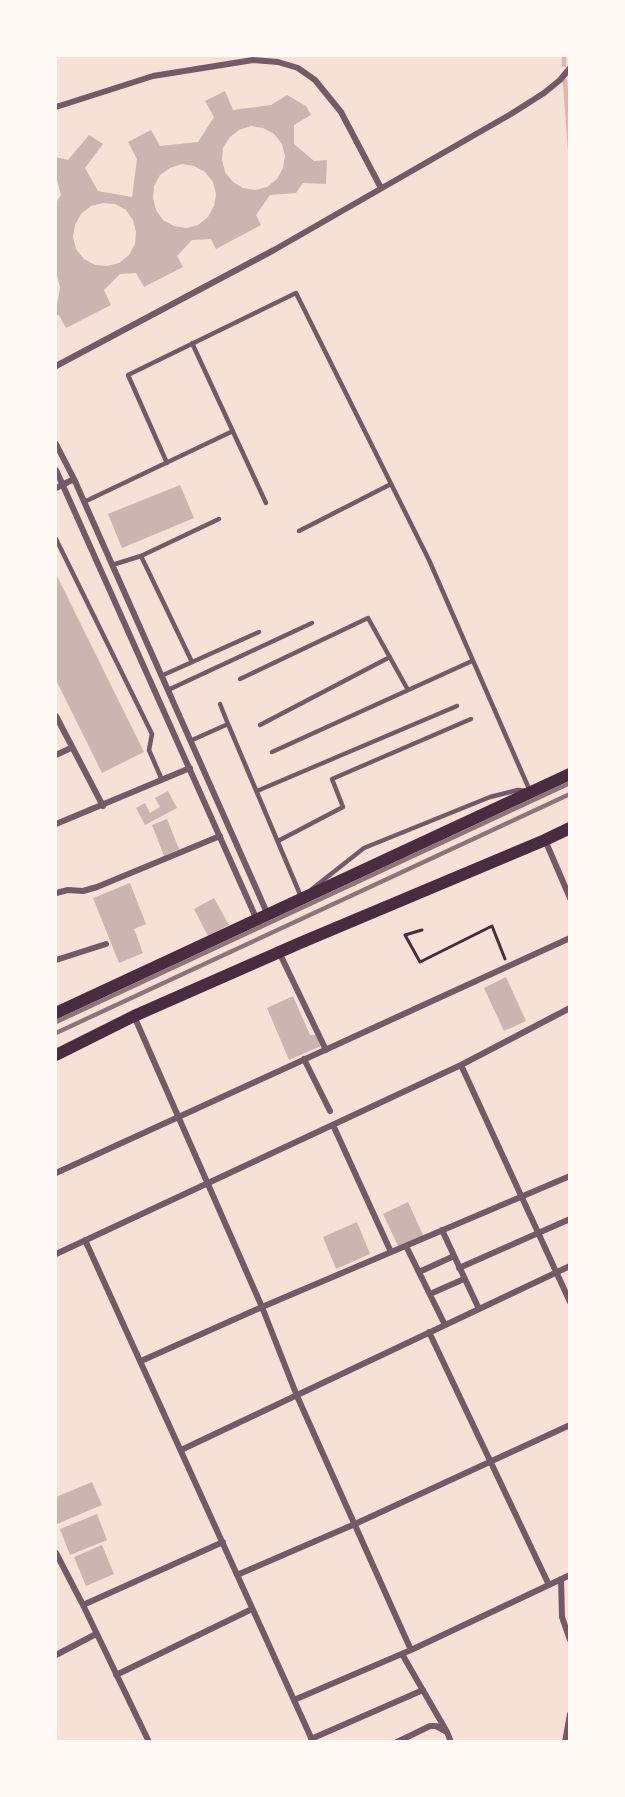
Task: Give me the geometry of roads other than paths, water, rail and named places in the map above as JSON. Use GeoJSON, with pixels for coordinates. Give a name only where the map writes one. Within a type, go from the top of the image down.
{"type":"FeatureCollection","features":[{"type":"Feature","properties":{"kind":"main road"},"geometry":{"type":"LineString","coordinates":[[56,1013],[570,774]]}},
{"type":"Feature","properties":{"kind":"main road"},"geometry":{"type":"LineString","coordinates":[[56,1055],[134,1016],[570,828]]}},
{"type":"Feature","properties":{"kind":"street"},"geometry":{"type":"LineString","coordinates":[[56,107],[153,76],[253,60],[278,62],[298,68],[315,80],[341,112],[381,188]]}},
{"type":"Feature","properties":{"kind":"street"},"geometry":{"type":"LineString","coordinates":[[56,366],[274,250],[381,188],[544,93],[570,68]]}},
{"type":"Feature","properties":{"kind":"street"},"geometry":{"type":"LineString","coordinates":[[56,444],[74,479],[168,690],[262,918]]}},
{"type":"Feature","properties":{"kind":"street"},"geometry":{"type":"LineString","coordinates":[[56,470],[59,486],[220,836],[262,918]]}},
{"type":"Feature","properties":{"kind":"street"},"geometry":{"type":"LineString","coordinates":[[59,486],[74,479]]}},
{"type":"Feature","properties":{"kind":"street"},"geometry":{"type":"LineString","coordinates":[[56,716],[58,729],[103,806]]}},
{"type":"Feature","properties":{"kind":"street"},"geometry":{"type":"LineString","coordinates":[[56,755],[71,748]]}},
{"type":"Feature","properties":{"kind":"street"},"geometry":{"type":"LineString","coordinates":[[56,824],[190,768]]}},
{"type":"Feature","properties":{"kind":"street"},"geometry":{"type":"LineString","coordinates":[[56,893],[76,889],[83,891],[97,887],[220,836]]}},
{"type":"Feature","properties":{"kind":"street"},"geometry":{"type":"LineString","coordinates":[[545,840],[570,898]]}},
{"type":"Feature","properties":{"kind":"street"},"geometry":{"type":"LineString","coordinates":[[56,1173],[570,938]]}},
{"type":"Feature","properties":{"kind":"street"},"geometry":{"type":"LineString","coordinates":[[56,960],[106,944]]}},
{"type":"Feature","properties":{"kind":"street"},"geometry":{"type":"LineString","coordinates":[[279,952],[326,1050]]}},
{"type":"Feature","properties":{"kind":"street"},"geometry":{"type":"LineString","coordinates":[[56,1254],[461,1065],[570,1008]]}},
{"type":"Feature","properties":{"kind":"street"},"geometry":{"type":"LineString","coordinates":[[134,1016],[262,1306],[297,1396],[411,1650]]}},
{"type":"Feature","properties":{"kind":"street"},"geometry":{"type":"LineString","coordinates":[[304,1059],[330,1111]]}},
{"type":"Feature","properties":{"kind":"street"},"geometry":{"type":"LineString","coordinates":[[461,1065],[570,1302]]}},
{"type":"Feature","properties":{"kind":"street"},"geometry":{"type":"LineString","coordinates":[[333,1125],[391,1252]]}},
{"type":"Feature","properties":{"kind":"street"},"geometry":{"type":"LineString","coordinates":[[141,1361],[262,1306],[570,1176]]}},
{"type":"Feature","properties":{"kind":"street"},"geometry":{"type":"LineString","coordinates":[[459,1268],[570,1219]]}},
{"type":"Feature","properties":{"kind":"street"},"geometry":{"type":"LineString","coordinates":[[442,1230],[479,1309]]}},
{"type":"Feature","properties":{"kind":"street"},"geometry":{"type":"LineString","coordinates":[[85,1240],[312,1740],[423,1690]]}},
{"type":"Feature","properties":{"kind":"street"},"geometry":{"type":"LineString","coordinates":[[406,1246],[445,1325]]}},
{"type":"Feature","properties":{"kind":"street"},"geometry":{"type":"LineString","coordinates":[[419,1272],[454,1256]]}},
{"type":"Feature","properties":{"kind":"street"},"geometry":{"type":"LineString","coordinates":[[181,1450],[570,1266]]}},
{"type":"Feature","properties":{"kind":"street"},"geometry":{"type":"LineString","coordinates":[[430,1294],[464,1279]]}},
{"type":"Feature","properties":{"kind":"street"},"geometry":{"type":"LineString","coordinates":[[429,1332],[549,1585]]}},
{"type":"Feature","properties":{"kind":"street"},"geometry":{"type":"LineString","coordinates":[[237,1575],[355,1524],[570,1425]]}},
{"type":"Feature","properties":{"kind":"street"},"geometry":{"type":"LineString","coordinates":[[83,1605],[223,1542]]}},
{"type":"Feature","properties":{"kind":"street"},"geometry":{"type":"LineString","coordinates":[[56,1553],[149,1742]]}},
{"type":"Feature","properties":{"kind":"street"},"geometry":{"type":"LineString","coordinates":[[294,1700],[411,1650],[570,1575]]}},
{"type":"Feature","properties":{"kind":"street"},"geometry":{"type":"LineString","coordinates":[[561,1579],[562,1617],[570,1640]]}},
{"type":"Feature","properties":{"kind":"street"},"geometry":{"type":"LineString","coordinates":[[116,1675],[252,1610]]}},
{"type":"Feature","properties":{"kind":"street"},"geometry":{"type":"LineString","coordinates":[[56,1655],[96,1634]]}},
{"type":"Feature","properties":{"kind":"street"},"geometry":{"type":"LineString","coordinates":[[402,1654],[451,1742]]}},
{"type":"Feature","properties":{"kind":"street"},"geometry":{"type":"LineString","coordinates":[[566,1742],[570,1714]]}},
{"type":"Feature","properties":{"kind":"street"},"geometry":{"type":"LineString","coordinates":[[397,1742],[430,1726],[447,1732]]}},
{"type":"Feature","properties":{"kind":"lane"},"geometry":{"type":"LineString","coordinates":[[167,463],[128,375],[296,293],[429,560],[530,791],[518,790],[490,796],[364,848],[302,899],[220,704]]}},
{"type":"Feature","properties":{"kind":"lane"},"geometry":{"type":"LineString","coordinates":[[192,344],[266,503]]}},
{"type":"Feature","properties":{"kind":"lane"},"geometry":{"type":"LineString","coordinates":[[84,502],[233,431]]}},
{"type":"Feature","properties":{"kind":"lane"},"geometry":{"type":"LineString","coordinates":[[299,531],[391,484]]}},
{"type":"Feature","properties":{"kind":"lane"},"geometry":{"type":"LineString","coordinates":[[112,565],[141,556],[219,519]]}},
{"type":"Feature","properties":{"kind":"lane"},"geometry":{"type":"LineString","coordinates":[[56,539],[152,734],[149,750],[162,780]]}},
{"type":"Feature","properties":{"kind":"lane"},"geometry":{"type":"LineString","coordinates":[[141,556],[192,662]]}},
{"type":"Feature","properties":{"kind":"lane"},"geometry":{"type":"LineString","coordinates":[[240,679],[368,618],[408,690]]}},
{"type":"Feature","properties":{"kind":"lane"},"geometry":{"type":"LineString","coordinates":[[168,690],[312,623]]}},
{"type":"Feature","properties":{"kind":"lane"},"geometry":{"type":"LineString","coordinates":[[161,676],[259,632]]}},
{"type":"Feature","properties":{"kind":"lane"},"geometry":{"type":"LineString","coordinates":[[260,725],[390,657]]}},
{"type":"Feature","properties":{"kind":"lane"},"geometry":{"type":"LineString","coordinates":[[272,752],[472,661]]}},
{"type":"Feature","properties":{"kind":"lane"},"geometry":{"type":"LineString","coordinates":[[257,791],[457,706]]}},
{"type":"Feature","properties":{"kind":"lane"},"geometry":{"type":"LineString","coordinates":[[278,841],[343,807],[332,779],[471,719]]}},
{"type":"Feature","properties":{"kind":"lane"},"geometry":{"type":"LineString","coordinates":[[190,741],[228,724]]}},
{"type":"Feature","properties":{"kind":"waterway"},"geometry":{"type":"LineString","coordinates":[[564,56],[564,65]]}},
{"type":"Feature","properties":{"kind":"waterway"},"geometry":{"type":"LineString","coordinates":[[565,81],[570,149]]}},
{"type":"Feature","properties":{"kind":"railway"},"geometry":{"type":"LineString","coordinates":[[56,1022],[570,783]]}},
{"type":"Feature","properties":{"kind":"railway"},"geometry":{"type":"LineString","coordinates":[[56,1033],[570,794]]}}]}
